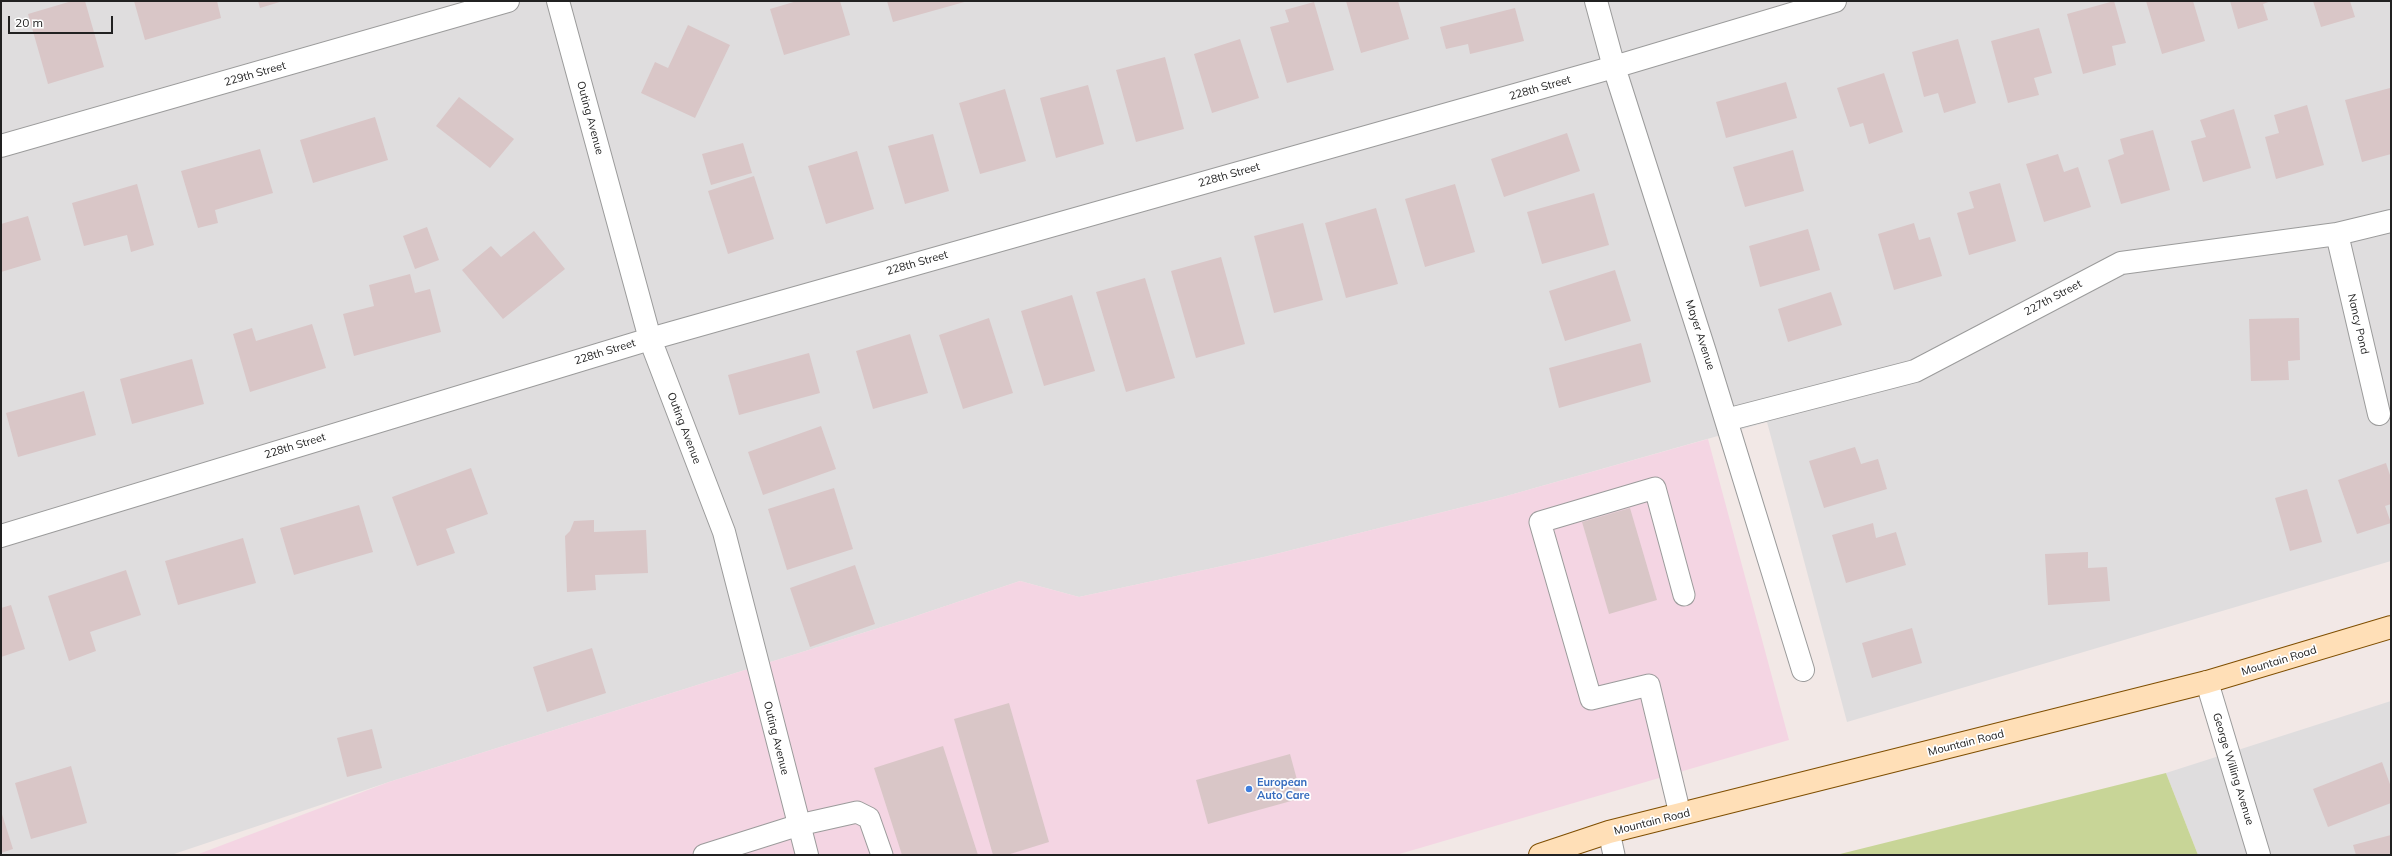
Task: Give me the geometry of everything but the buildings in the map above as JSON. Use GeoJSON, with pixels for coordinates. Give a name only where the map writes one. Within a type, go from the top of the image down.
{"type":"FeatureCollection","features":[{"type":"Feature","properties":{"kind":"main road","name":"Mountain Road"},"geometry":{"type":"LineString","coordinates":[[1540,855],[1609,832],[2207,682],[2391,627]]}},
{"type":"Feature","properties":{"kind":"street","name":"229th Street"},"geometry":{"type":"LineString","coordinates":[[1,146],[508,1]]}},
{"type":"Feature","properties":{"kind":"street","name":"Outing Avenue"},"geometry":{"type":"LineString","coordinates":[[558,1],[650,338],[724,532],[807,855]]}},
{"type":"Feature","properties":{"kind":"street","name":"Mayer Avenue"},"geometry":{"type":"LineString","coordinates":[[1596,1],[1614,67],[1726,420],[1802,670]]}},
{"type":"Feature","properties":{"kind":"street","name":"228th Street"},"geometry":{"type":"LineString","coordinates":[[1,536],[650,338],[1614,67],[1835,1]]}},
{"type":"Feature","properties":{"kind":"street","name":"227th Street"},"geometry":{"type":"LineString","coordinates":[[1726,420],[1915,371],[2121,263],[2337,234],[2391,221]]}},
{"type":"Feature","properties":{"kind":"street","name":"Nancy Pond"},"geometry":{"type":"LineString","coordinates":[[2337,234],[2379,414]]}},
{"type":"Feature","properties":{"kind":"street","name":"George Willing Avenue"},"geometry":{"type":"LineString","coordinates":[[2207,682],[2259,855]]}},
{"type":"Feature","properties":{"kind":"lane"},"geometry":{"type":"LineString","coordinates":[[1680,814],[1649,685],[1591,699],[1540,522],[1656,488],[1684,595]]}},
{"type":"Feature","properties":{"kind":"lane"},"geometry":{"type":"LineString","coordinates":[[704,855],[799,825],[857,812],[869,818],[882,855]]}},
{"type":"Feature","properties":{"kind":"lane"},"geometry":{"type":"LineString","coordinates":[[1609,832],[1614,855]]}},
{"type":"Feature","properties":{"kind":"shaded area"},"geometry":{"type":"Polygon","coordinates":[[[1,1],[2391,1],[2391,561],[1847,722],[1767,422],[1503,497],[1264,557],[1079,597],[1020,581],[904,620],[389,782],[171,855],[1,855],[1,1]]]}},
{"type":"Feature","properties":{"kind":"shaded area"},"geometry":{"type":"Polygon","coordinates":[[[1708,439],[1789,740],[1396,855],[196,855],[389,782],[904,620],[1020,581],[1079,597],[1264,557],[1503,497],[1708,439]]]}},
{"type":"Feature","properties":{"kind":"shaded area"},"geometry":{"type":"Polygon","coordinates":[[[2391,701],[2391,855],[2198,855],[2166,773],[2391,701]]]}},
{"type":"Feature","properties":{"kind":"green space"},"geometry":{"type":"Polygon","coordinates":[[[2166,773],[2198,855],[1836,855],[2166,773]]]}},
{"type":"Feature","properties":{"kind":"place","name":"European Auto Care"},"geometry":{"type":"Point","coordinates":[1249,789]}}]}
